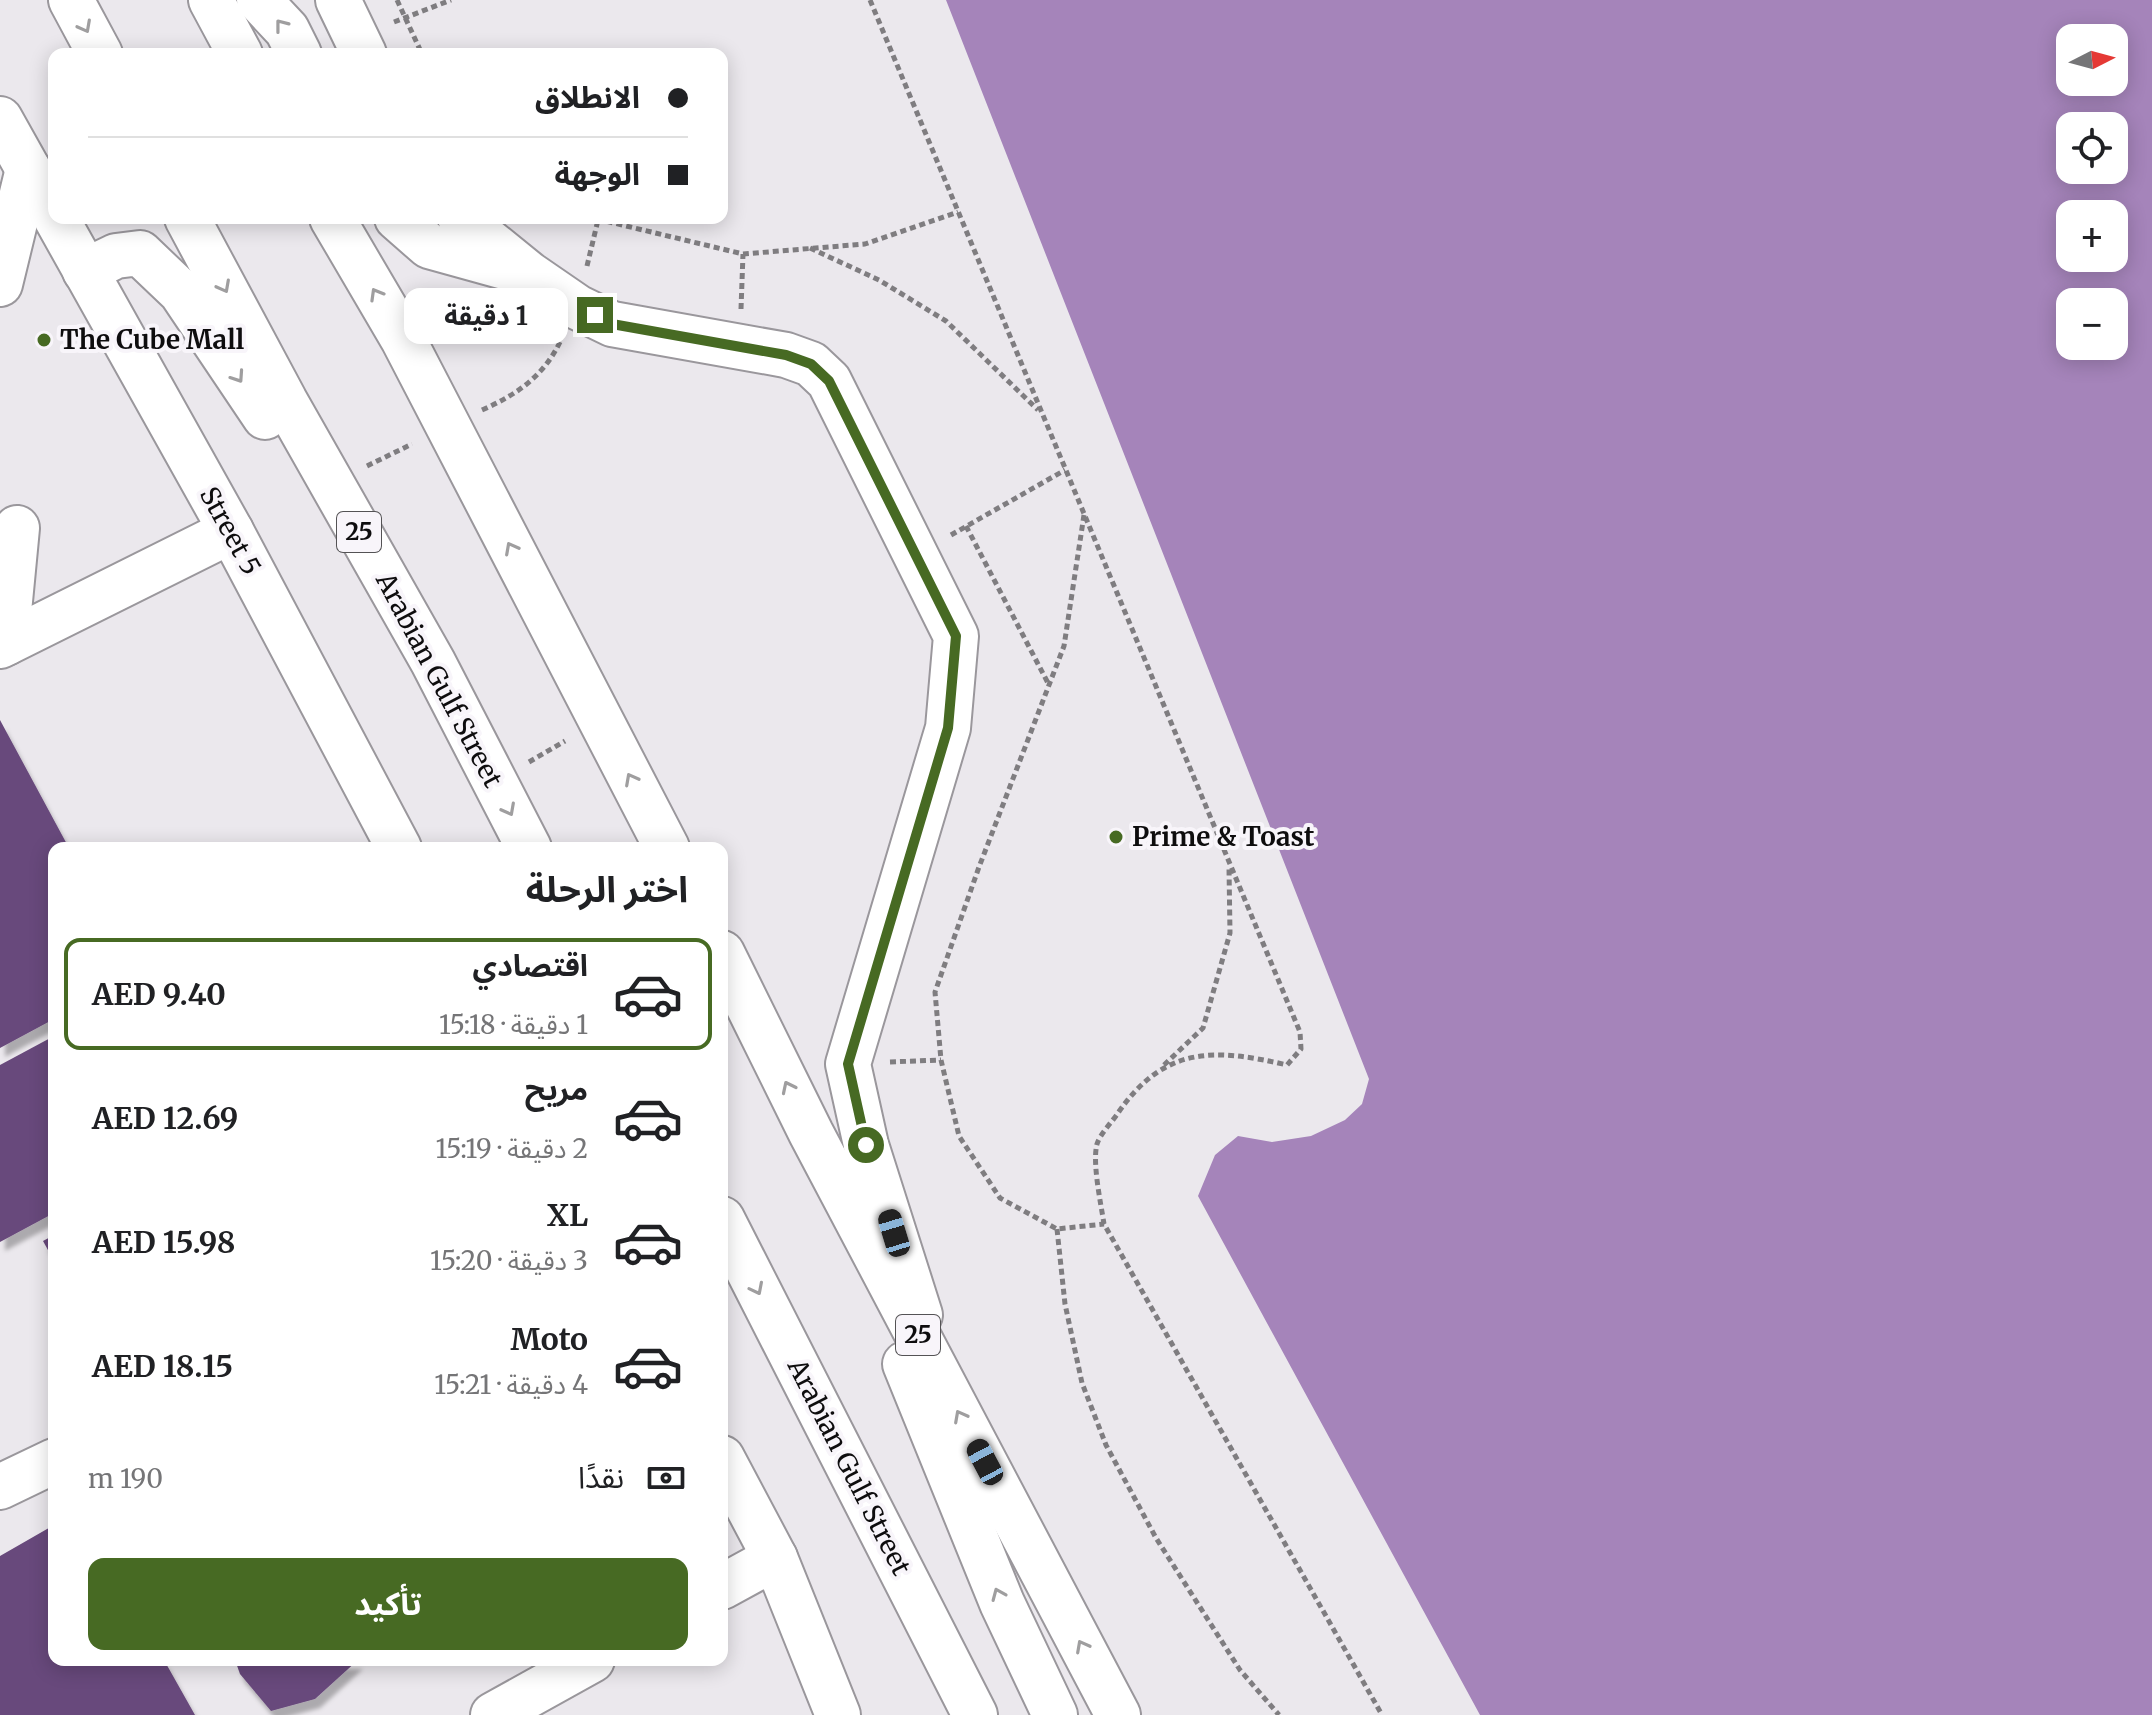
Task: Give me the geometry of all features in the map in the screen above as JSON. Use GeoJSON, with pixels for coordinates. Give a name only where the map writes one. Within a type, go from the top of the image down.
{"type":"FeatureCollection","features":[{"type":"Feature","properties":{"kind":"main road"},"geometry":{"type":"LineString","coordinates":[[71,0],[97,48]]}},
{"type":"Feature","properties":{"kind":"main road"},"geometry":{"type":"LineString","coordinates":[[211,0],[237,48]]}},
{"type":"Feature","properties":{"kind":"main road"},"geometry":{"type":"LineString","coordinates":[[259,0],[287,30],[296,48]]}},
{"type":"Feature","properties":{"kind":"main road","name":"Street 5"},"geometry":{"type":"LineString","coordinates":[[0,119],[48,205]]}},
{"type":"Feature","properties":{"kind":"main road"},"geometry":{"type":"LineString","coordinates":[[0,284],[28,169]]}},
{"type":"Feature","properties":{"kind":"main road","name":"Street 5"},"geometry":{"type":"LineString","coordinates":[[59,224],[231,531],[396,842]]}},
{"type":"Feature","properties":{"kind":"main road","name":"Arabian Gulf Street"},"geometry":{"type":"LineString","coordinates":[[190,224],[433,662],[526,842]]}},
{"type":"Feature","properties":{"kind":"main road"},"geometry":{"type":"LineString","coordinates":[[336,224],[403,339],[664,842]]}},
{"type":"Feature","properties":{"kind":"main road"},"geometry":{"type":"LineString","coordinates":[[404,224],[429,246],[529,274]]}},
{"type":"Feature","properties":{"kind":"main road"},"geometry":{"type":"LineString","coordinates":[[467,224],[529,274],[595,315],[693,340],[740,345],[786,355],[811,364],[829,381],[956,636],[948,728],[848,1064],[866,1145],[940,1378]]}},
{"type":"Feature","properties":{"kind":"main road"},"geometry":{"type":"LineString","coordinates":[[85,271],[116,256],[140,253],[181,292],[311,486],[340,499]]}},
{"type":"Feature","properties":{"kind":"main road"},"geometry":{"type":"LineString","coordinates":[[3,645],[17,528]]}},
{"type":"Feature","properties":{"kind":"main road"},"geometry":{"type":"LineString","coordinates":[[3,645],[231,531]]}},
{"type":"Feature","properties":{"kind":"main road","name":"25"},"geometry":{"type":"LineString","coordinates":[[728,965],[811,1133],[1118,1715]]}},
{"type":"Feature","properties":{"kind":"main road"},"geometry":{"type":"LineString","coordinates":[[811,1133],[1002,1603],[1055,1715]]}},
{"type":"Feature","properties":{"kind":"main road","name":"Arabian Gulf Street"},"geometry":{"type":"LineString","coordinates":[[728,1231],[975,1715]]}},
{"type":"Feature","properties":{"kind":"main road"},"geometry":{"type":"LineString","coordinates":[[0,1487],[48,1464]]}},
{"type":"Feature","properties":{"kind":"main road"},"geometry":{"type":"LineString","coordinates":[[728,1469],[775,1558],[838,1715]]}},
{"type":"Feature","properties":{"kind":"main road"},"geometry":{"type":"LineString","coordinates":[[728,1584],[775,1558]]}},
{"type":"Feature","properties":{"kind":"main road"},"geometry":{"type":"LineString","coordinates":[[493,1715],[581,1666]]}},
{"type":"Feature","properties":{"kind":"path"},"geometry":{"type":"LineString","coordinates":[[397,0],[419,48]]}},
{"type":"Feature","properties":{"kind":"path"},"geometry":{"type":"LineString","coordinates":[[352,30],[404,18],[451,0]]}},
{"type":"Feature","properties":{"kind":"path"},"geometry":{"type":"LineString","coordinates":[[870,0],[1300,1032],[1301,1049],[1287,1065],[1257,1058],[1205,1054],[1162,1067]]}},
{"type":"Feature","properties":{"kind":"path"},"geometry":{"type":"LineString","coordinates":[[617,224],[743,254],[865,244],[958,212]]}},
{"type":"Feature","properties":{"kind":"path"},"geometry":{"type":"LineString","coordinates":[[340,499],[447,426],[506,400],[533,381],[556,351],[595,315],[596,224]]}},
{"type":"Feature","properties":{"kind":"path"},"geometry":{"type":"LineString","coordinates":[[810,248],[879,280],[946,321],[1041,413]]}},
{"type":"Feature","properties":{"kind":"path"},"geometry":{"type":"LineString","coordinates":[[740,345],[743,254]]}},
{"type":"Feature","properties":{"kind":"path"},"geometry":{"type":"LineString","coordinates":[[916,555],[1065,470]]}},
{"type":"Feature","properties":{"kind":"path"},"geometry":{"type":"LineString","coordinates":[[1084,515],[1064,646],[979,867],[935,992],[941,1060],[959,1136],[1000,1198],[1057,1229],[1104,1224]]}},
{"type":"Feature","properties":{"kind":"path"},"geometry":{"type":"LineString","coordinates":[[966,526],[1049,685]]}},
{"type":"Feature","properties":{"kind":"path"},"geometry":{"type":"LineString","coordinates":[[495,782],[601,721]]}},
{"type":"Feature","properties":{"kind":"path"},"geometry":{"type":"LineString","coordinates":[[1229,863],[1230,933],[1203,1028],[1131,1094],[1097,1143],[1098,1185],[1104,1224],[1382,1715]]}},
{"type":"Feature","properties":{"kind":"path"},"geometry":{"type":"LineString","coordinates":[[1057,1229],[1065,1304],[1082,1383],[1106,1445],[1156,1538],[1240,1670],[1279,1715]]}},
{"type":"Feature","properties":{"kind":"shaded area"},"geometry":{"type":"Polygon","coordinates":[[[946,0],[2152,0],[2152,1715],[1480,1715],[1198,1196],[1215,1155],[1238,1136],[1272,1142],[1311,1136],[1345,1120],[1362,1104],[1369,1079],[946,0]]]}},
{"type":"Feature","properties":{"kind":"building"},"geometry":{"type":"Polygon","coordinates":[[[0,720],[66,842],[48,842],[48,1022],[0,1048],[0,720]]]}},
{"type":"Feature","properties":{"kind":"building"},"geometry":{"type":"Polygon","coordinates":[[[48,1039],[48,1216],[0,1242],[0,1065],[48,1039]]]}},
{"type":"Feature","properties":{"kind":"building"},"geometry":{"type":"Polygon","coordinates":[[[48,1528],[48,1666],[167,1666],[195,1715],[0,1715],[0,1556],[48,1528]]]}},
{"type":"Feature","properties":{"kind":"building"},"geometry":{"type":"Polygon","coordinates":[[[237,1666],[351,1666],[315,1699],[271,1711],[240,1674],[237,1666]]]}},
{"type":"Feature","properties":{"kind":"place","name":"The Cube Mall"},"geometry":{"type":"Point","coordinates":[44,340]}},
{"type":"Feature","properties":{"kind":"place","name":"Prime & Toast"},"geometry":{"type":"Point","coordinates":[1116,837]}},
{"type":"Feature","properties":{"kind":"route"},"geometry":{"type":"LineString","coordinates":[[595,315],[612,324],[693,340],[740,345],[811,364],[829,381],[956,636],[948,728],[848,1064],[866,1145]]}}]}
